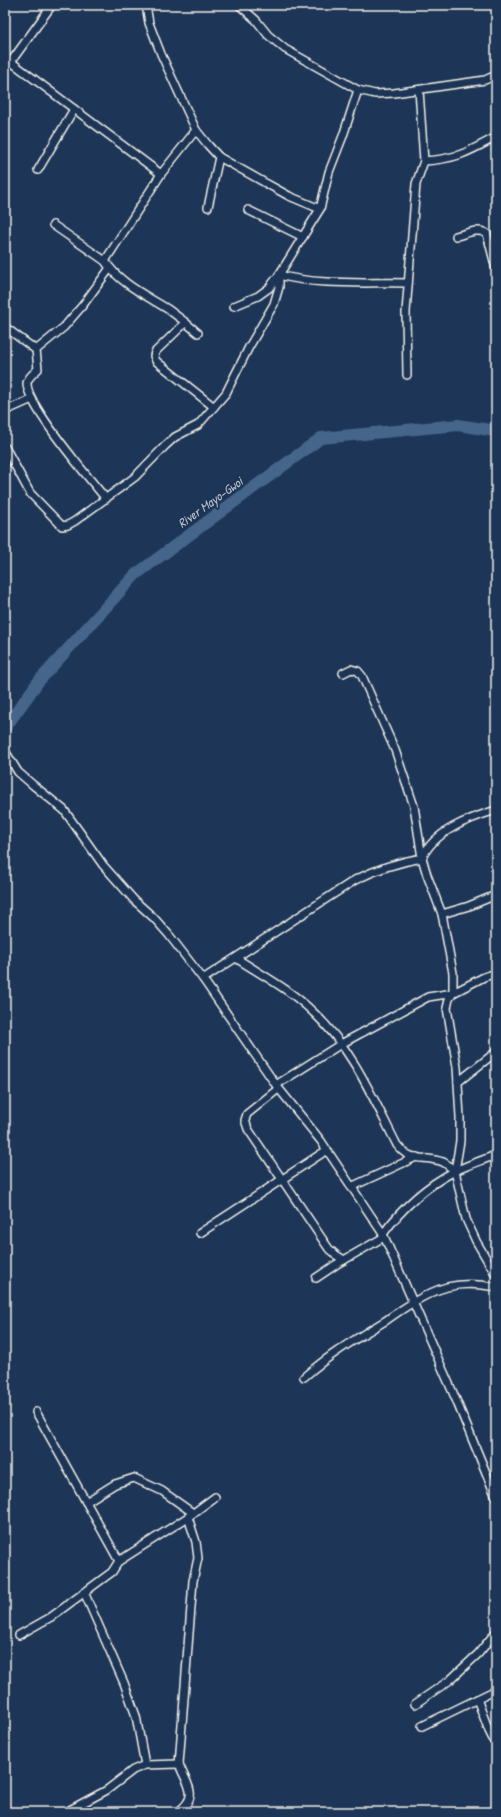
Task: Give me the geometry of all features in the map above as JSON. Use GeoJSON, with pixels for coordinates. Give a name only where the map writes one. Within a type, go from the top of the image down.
{"type":"FeatureCollection","features":[{"type":"Feature","properties":{"kind":"street"},"geometry":{"type":"LineString","coordinates":[[5,70],[10,61],[52,5]]}},
{"type":"Feature","properties":{"kind":"street"},"geometry":{"type":"LineString","coordinates":[[146,5],[149,23],[161,54],[196,130],[208,146],[219,157],[289,196],[320,209]]}},
{"type":"Feature","properties":{"kind":"street"},"geometry":{"type":"LineString","coordinates":[[239,5],[256,20],[268,35],[285,49],[358,90],[375,94],[419,90],[485,80],[496,75]]}},
{"type":"Feature","properties":{"kind":"street"},"geometry":{"type":"LineString","coordinates":[[10,61],[161,174]]}},
{"type":"Feature","properties":{"kind":"street"},"geometry":{"type":"LineString","coordinates":[[234,306],[258,296],[269,288],[279,275],[320,209],[329,172],[358,90]]}},
{"type":"Feature","properties":{"kind":"street"},"geometry":{"type":"LineString","coordinates":[[407,375],[406,342],[408,283],[416,184],[424,161],[419,90]]}},
{"type":"Feature","properties":{"kind":"street"},"geometry":{"type":"LineString","coordinates":[[38,170],[74,109]]}},
{"type":"Feature","properties":{"kind":"street"},"geometry":{"type":"LineString","coordinates":[[105,261],[161,174],[196,130]]}},
{"type":"Feature","properties":{"kind":"street"},"geometry":{"type":"LineString","coordinates":[[424,161],[445,160],[463,154],[496,137]]}},
{"type":"Feature","properties":{"kind":"street"},"geometry":{"type":"LineString","coordinates":[[208,207],[219,157]]}},
{"type":"Feature","properties":{"kind":"street"},"geometry":{"type":"LineString","coordinates":[[248,210],[303,237]]}},
{"type":"Feature","properties":{"kind":"street"},"geometry":{"type":"LineString","coordinates":[[53,225],[105,261],[110,268],[139,292],[198,333]]}},
{"type":"Feature","properties":{"kind":"street"},"geometry":{"type":"LineString","coordinates":[[456,236],[479,230],[484,231],[487,234],[496,269]]}},
{"type":"Feature","properties":{"kind":"street"},"geometry":{"type":"LineString","coordinates":[[36,350],[64,326],[83,305],[110,268]]}},
{"type":"Feature","properties":{"kind":"street"},"geometry":{"type":"LineString","coordinates":[[279,275],[296,280],[408,283]]}},
{"type":"Feature","properties":{"kind":"street"},"geometry":{"type":"LineString","coordinates":[[5,447],[30,493],[62,526],[68,525],[135,477],[175,437],[198,424],[226,393],[249,347],[268,318],[279,287],[279,275]]}},
{"type":"Feature","properties":{"kind":"street"},"geometry":{"type":"LineString","coordinates":[[185,323],[155,352],[154,356],[156,361],[214,407]]}},
{"type":"Feature","properties":{"kind":"street"},"geometry":{"type":"LineString","coordinates":[[5,327],[36,350],[38,369],[28,379],[27,385],[32,399],[55,435],[106,499]]}},
{"type":"Feature","properties":{"kind":"street"},"geometry":{"type":"LineString","coordinates":[[5,411],[32,399]]}},
{"type":"Feature","properties":{"kind":"street"},"geometry":{"type":"LineString","coordinates":[[342,673],[351,669],[358,671],[367,684],[395,750],[414,806],[422,858],[442,914],[453,973],[453,993],[449,999],[447,1008],[457,1067],[458,1082],[460,1141],[455,1171],[466,1219],[476,1241],[496,1275]]}},
{"type":"Feature","properties":{"kind":"street"},"geometry":{"type":"LineString","coordinates":[[5,751],[18,772],[33,786],[64,810],[103,865],[134,900],[154,918],[203,979],[277,1087],[327,1150],[352,1187],[383,1235],[414,1302],[496,1497]]}},
{"type":"Feature","properties":{"kind":"street"},"geometry":{"type":"LineString","coordinates":[[422,858],[425,851],[443,833],[476,816],[496,810]]}},
{"type":"Feature","properties":{"kind":"street"},"geometry":{"type":"LineString","coordinates":[[203,979],[355,880],[398,862],[422,858]]}},
{"type":"Feature","properties":{"kind":"street"},"geometry":{"type":"LineString","coordinates":[[442,914],[469,906],[496,895]]}},
{"type":"Feature","properties":{"kind":"street"},"geometry":{"type":"LineString","coordinates":[[236,958],[300,1000],[331,1029],[356,1065],[398,1145],[404,1153],[409,1156],[432,1158],[445,1162],[455,1171]]}},
{"type":"Feature","properties":{"kind":"street"},"geometry":{"type":"LineString","coordinates":[[344,1260],[329,1249],[248,1129],[245,1120],[247,1114],[277,1087],[341,1044],[428,997],[453,993],[496,973]]}},
{"type":"Feature","properties":{"kind":"street"},"geometry":{"type":"LineString","coordinates":[[458,1082],[496,1052]]}},
{"type":"Feature","properties":{"kind":"street"},"geometry":{"type":"LineString","coordinates":[[200,1233],[327,1150]]}},
{"type":"Feature","properties":{"kind":"street"},"geometry":{"type":"LineString","coordinates":[[316,1278],[383,1235],[409,1203],[455,1171],[496,1155]]}},
{"type":"Feature","properties":{"kind":"street"},"geometry":{"type":"LineString","coordinates":[[352,1187],[416,1157]]}},
{"type":"Feature","properties":{"kind":"street"},"geometry":{"type":"LineString","coordinates":[[304,1377],[324,1360],[414,1302],[447,1287],[486,1285],[496,1287]]}},
{"type":"Feature","properties":{"kind":"street"},"geometry":{"type":"LineString","coordinates":[[36,1412],[119,1561]]}},
{"type":"Feature","properties":{"kind":"street"},"geometry":{"type":"LineString","coordinates":[[86,1502],[114,1484],[134,1478],[162,1491],[191,1515],[198,1558],[192,1589],[180,1764],[191,1790],[190,1798],[181,1811]]}},
{"type":"Feature","properties":{"kind":"street"},"geometry":{"type":"LineString","coordinates":[[19,1635],[51,1617],[112,1572],[119,1561],[191,1515],[215,1497]]}},
{"type":"Feature","properties":{"kind":"street"},"geometry":{"type":"LineString","coordinates":[[84,1592],[127,1690],[136,1716],[145,1765]]}},
{"type":"Feature","properties":{"kind":"street"},"geometry":{"type":"LineString","coordinates":[[415,1704],[450,1680],[478,1654],[496,1632]]}},
{"type":"Feature","properties":{"kind":"street"},"geometry":{"type":"LineString","coordinates":[[422,1726],[496,1690]]}},
{"type":"Feature","properties":{"kind":"street"},"geometry":{"type":"LineString","coordinates":[[477,1699],[496,1745]]}},
{"type":"Feature","properties":{"kind":"street"},"geometry":{"type":"LineString","coordinates":[[66,1812],[107,1790],[133,1770],[145,1765],[180,1764]]}},
{"type":"Feature","properties":{"kind":"waterway","name":"River Mayo-Gwoi"},"geometry":{"type":"LineString","coordinates":[[5,728],[38,682],[135,575],[321,438],[458,425],[496,431]]}}]}
